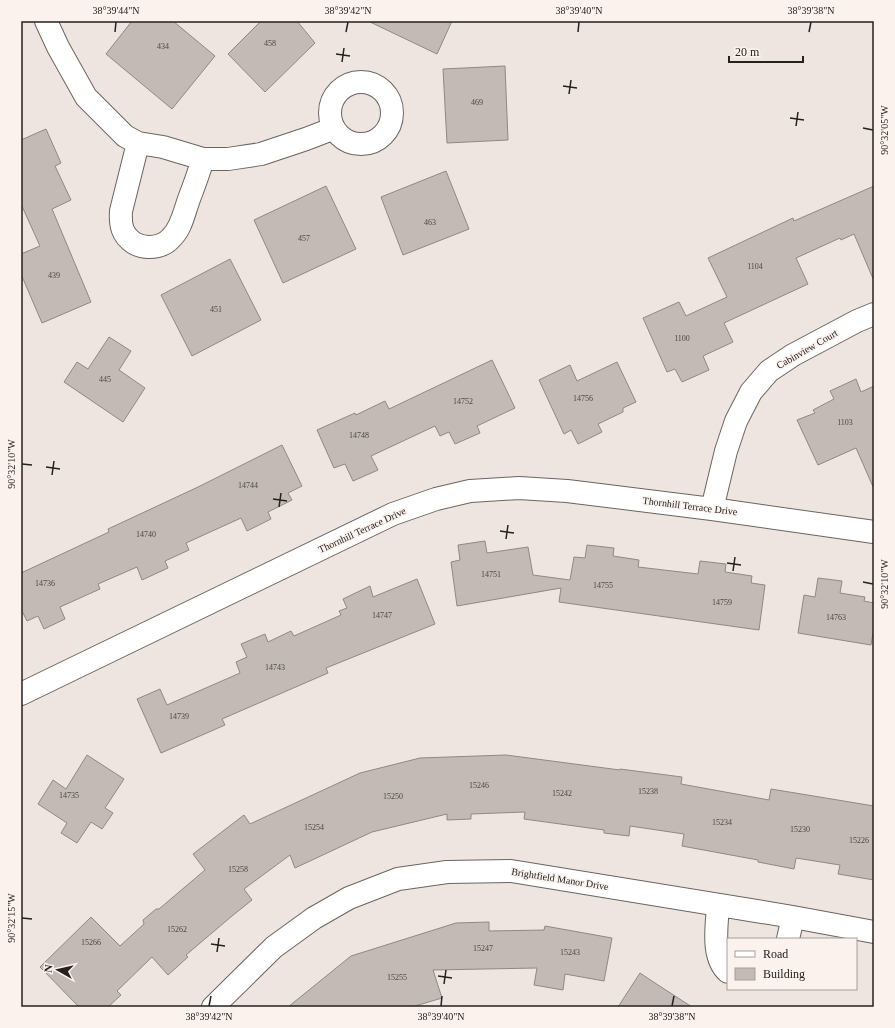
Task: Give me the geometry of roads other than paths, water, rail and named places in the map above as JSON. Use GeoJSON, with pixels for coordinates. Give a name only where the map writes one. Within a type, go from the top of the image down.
{"type":"FeatureCollection","features":[{"type":"Feature","properties":{"kind":"street"},"geometry":{"type":"LineString","coordinates":[[46,21],[58,47],[86,97],[125,136],[138,143],[163,147],[203,158],[228,159],[262,154],[332,129]]}},
{"type":"Feature","properties":{"kind":"street"},"geometry":{"type":"LineString","coordinates":[[138,143],[121,211],[120,221],[123,231],[129,240],[144,247],[154,247],[164,244],[172,238],[180,224],[203,158]]}},
{"type":"Feature","properties":{"kind":"street","name":"Cabinview Court"},"geometry":{"type":"LineString","coordinates":[[712,509],[726,451],[736,421],[751,392],[769,371],[793,355],[857,321],[874,314]]}},
{"type":"Feature","properties":{"kind":"street","name":"Thornhill Terrace Drive"},"geometry":{"type":"LineString","coordinates":[[21,694],[393,514],[436,499],[470,491],[519,488],[567,491],[712,509],[874,532]]}},
{"type":"Feature","properties":{"kind":"street","name":"Brightfield Manor Drive"},"geometry":{"type":"LineString","coordinates":[[213,1007],[274,947],[314,918],[349,898],[398,879],[447,872],[511,871],[718,904],[874,932]]}},
{"type":"Feature","properties":{"kind":"street"},"geometry":{"type":"LineString","coordinates":[[718,904],[717,946],[719,958],[727,971]]}},
{"type":"Feature","properties":{"kind":"street"},"geometry":{"type":"LineString","coordinates":[[788,938],[793,917]]}}]}
